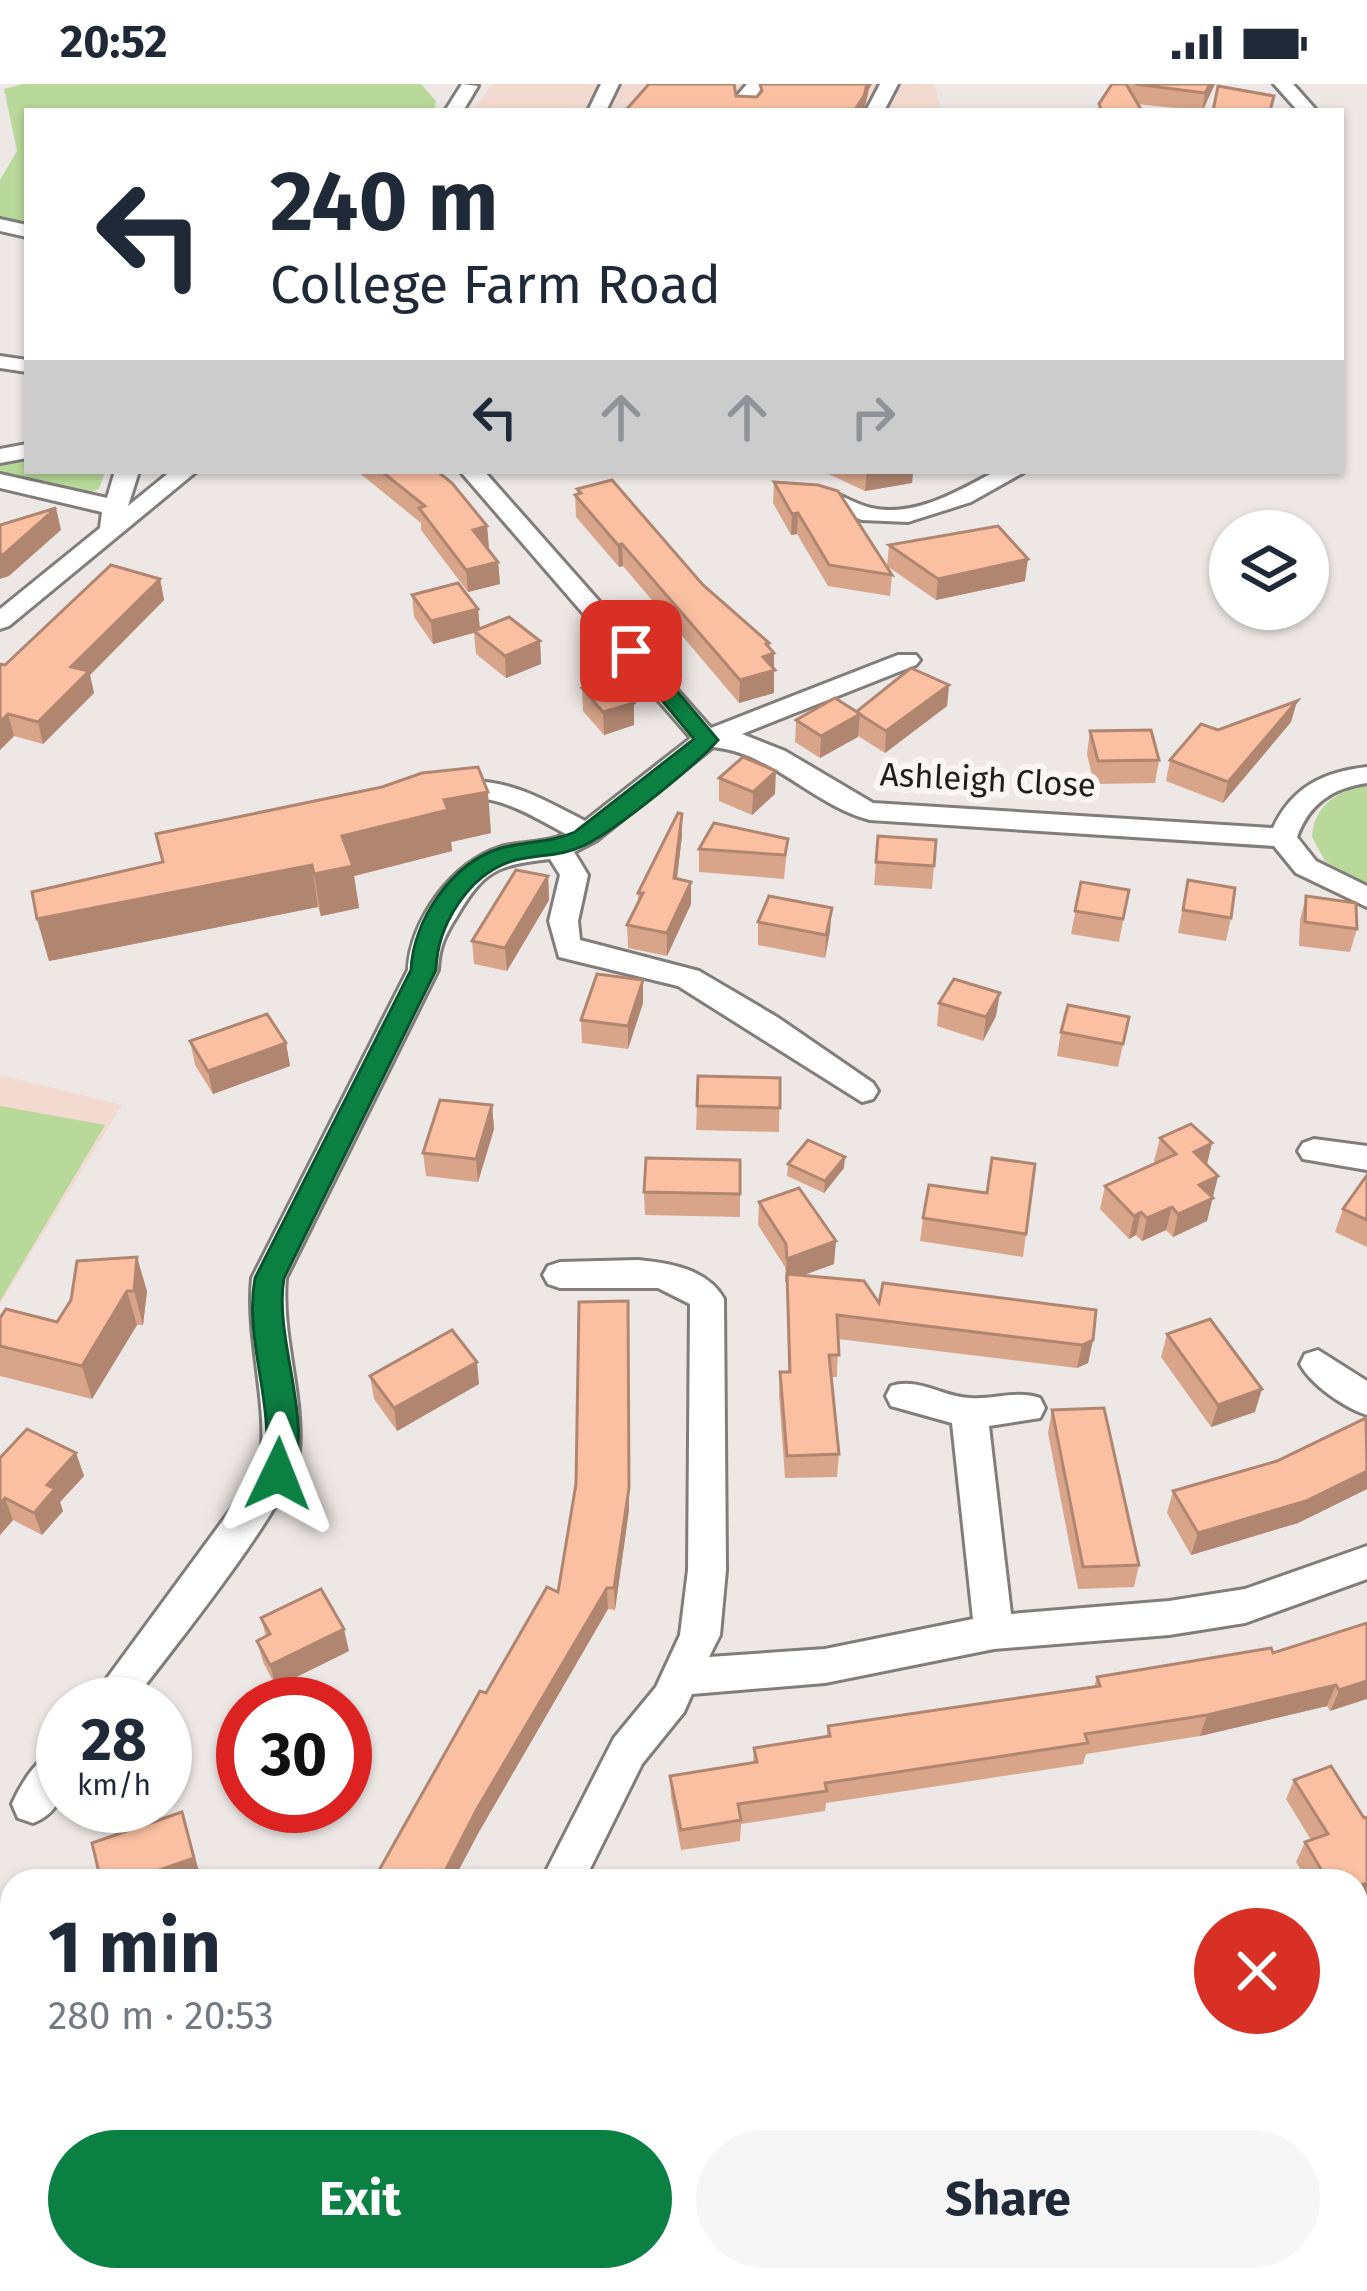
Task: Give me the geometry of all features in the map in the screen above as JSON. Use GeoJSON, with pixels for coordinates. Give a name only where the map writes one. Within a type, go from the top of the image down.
{"type":"FeatureCollection","features":[{"type":"Feature","properties":{"kind":"street"},"geometry":{"type":"LineString","coordinates":[[1257,84],[1285,89]]}},
{"type":"Feature","properties":{"kind":"street"},"geometry":{"type":"LineString","coordinates":[[0,482],[112,500],[161,492],[182,474]]}},
{"type":"Feature","properties":{"kind":"street"},"geometry":{"type":"LineString","coordinates":[[475,474],[706,740]]}},
{"type":"Feature","properties":{"kind":"street"},"geometry":{"type":"LineString","coordinates":[[776,493],[829,494],[879,517],[937,508],[1008,474]]}},
{"type":"Feature","properties":{"kind":"street"},"geometry":{"type":"LineString","coordinates":[[0,621],[27,598],[112,500],[161,492]]}},
{"type":"Feature","properties":{"kind":"street"},"geometry":{"type":"LineString","coordinates":[[0,596],[27,598]]}},
{"type":"Feature","properties":{"kind":"street"},"geometry":{"type":"LineString","coordinates":[[128,1677],[278,1474],[284,1449],[265,1303],[269,1278],[423,970],[424,946],[466,877],[506,855],[572,841],[706,740],[907,660]]}},
{"type":"Feature","properties":{"kind":"street","name":"Ashleigh Close"},"geometry":{"type":"LineString","coordinates":[[706,740],[736,738],[784,763],[830,796],[870,811],[1203,829],[1283,838]]}},
{"type":"Feature","properties":{"kind":"street"},"geometry":{"type":"LineString","coordinates":[[1367,776],[1341,778],[1307,796],[1294,810],[1283,838],[1306,867],[1367,898]]}},
{"type":"Feature","properties":{"kind":"street"},"geometry":{"type":"LineString","coordinates":[[412,799],[476,785],[529,803],[572,841],[574,875],[562,912],[562,934],[570,950],[688,979],[766,1024],[862,1090]]}},
{"type":"Feature","properties":{"kind":"street"},"geometry":{"type":"LineString","coordinates":[[1314,1151],[1367,1158]]}},
{"type":"Feature","properties":{"kind":"street"},"geometry":{"type":"LineString","coordinates":[[560,1275],[669,1277],[694,1285],[707,1299],[707,1570],[700,1635],[670,1699],[628,1751],[568,1869]]}},
{"type":"Feature","properties":{"kind":"street"},"geometry":{"type":"LineString","coordinates":[[1318,1364],[1367,1401]]}},
{"type":"Feature","properties":{"kind":"street"},"geometry":{"type":"LineString","coordinates":[[904,1396],[969,1413],[1027,1408]]}},
{"type":"Feature","properties":{"kind":"street"},"geometry":{"type":"LineString","coordinates":[[969,1413],[994,1632]]}},
{"type":"Feature","properties":{"kind":"street"},"geometry":{"type":"LineString","coordinates":[[680,1677],[825,1666],[994,1632],[1245,1606],[1367,1562]]}},
{"type":"Feature","properties":{"kind":"street"},"geometry":{"type":"LineString","coordinates":[[32,1804],[36,1799]]}},
{"type":"Feature","properties":{"kind":"shaded area"},"geometry":{"type":"Polygon","coordinates":[[[492,84],[934,84],[941,108],[475,108],[492,84]]]}},
{"type":"Feature","properties":{"kind":"shaded area"},"geometry":{"type":"Polygon","coordinates":[[[0,1075],[122,1105],[0,1304],[0,1075]]]}},
{"type":"Feature","properties":{"kind":"green space"},"geometry":{"type":"Polygon","coordinates":[[[23,84],[421,84],[436,101],[435,108],[24,108],[24,222],[0,216],[0,180],[17,151],[4,89],[23,84]]]}},
{"type":"Feature","properties":{"kind":"green space"},"geometry":{"type":"Polygon","coordinates":[[[24,459],[24,474],[104,474],[99,489],[86,494],[0,476],[0,464],[24,459]]]}},
{"type":"Feature","properties":{"kind":"green space"},"geometry":{"type":"Polygon","coordinates":[[[1367,785],[1367,886],[1325,861],[1312,837],[1317,816],[1329,801],[1367,785]]]}},
{"type":"Feature","properties":{"kind":"green space"},"geometry":{"type":"Polygon","coordinates":[[[0,1106],[105,1125],[0,1301],[0,1106]]]}},
{"type":"Feature","properties":{"kind":"building"},"geometry":{"type":"Polygon","coordinates":[[[649,84],[734,84],[736,96],[757,97],[760,84],[867,84],[856,108],[628,108],[649,84]]]}},
{"type":"Feature","properties":{"kind":"building"},"geometry":{"type":"Polygon","coordinates":[[[1112,84],[1126,84],[1140,108],[1101,108],[1112,84]]]}},
{"type":"Feature","properties":{"kind":"building"},"geometry":{"type":"Polygon","coordinates":[[[1135,84],[1210,84],[1205,93],[1135,84]]]}},
{"type":"Feature","properties":{"kind":"building"},"geometry":{"type":"Polygon","coordinates":[[[1218,86],[1274,96],[1271,108],[1214,108],[1218,86]]]}},
{"type":"Feature","properties":{"kind":"building"},"geometry":{"type":"Polygon","coordinates":[[[385,474],[441,474],[487,526],[473,530],[498,562],[466,570],[419,508],[425,506],[385,474]]]}},
{"type":"Feature","properties":{"kind":"building"},"geometry":{"type":"Polygon","coordinates":[[[612,480],[703,585],[769,643],[774,653],[763,657],[775,670],[740,680],[575,495],[581,493],[577,489],[612,480]]]}},
{"type":"Feature","properties":{"kind":"building"},"geometry":{"type":"Polygon","coordinates":[[[774,482],[838,491],[892,575],[829,565],[774,482]]]}},
{"type":"Feature","properties":{"kind":"building"},"geometry":{"type":"Polygon","coordinates":[[[56,508],[4,554],[0,555],[0,525],[56,508]]]}},
{"type":"Feature","properties":{"kind":"building"},"geometry":{"type":"Polygon","coordinates":[[[998,526],[1028,559],[938,579],[889,545],[998,526]]]}},
{"type":"Feature","properties":{"kind":"building"},"geometry":{"type":"Polygon","coordinates":[[[111,565],[160,579],[71,667],[89,671],[38,722],[8,714],[0,722],[0,664],[5,665],[111,565]]]}},
{"type":"Feature","properties":{"kind":"building"},"geometry":{"type":"Polygon","coordinates":[[[458,583],[478,609],[431,621],[412,595],[458,583]]]}},
{"type":"Feature","properties":{"kind":"building"},"geometry":{"type":"Polygon","coordinates":[[[509,617],[540,641],[505,656],[474,631],[509,617]]]}},
{"type":"Feature","properties":{"kind":"building"},"geometry":{"type":"Polygon","coordinates":[[[911,668],[949,685],[886,731],[856,712],[911,668]]]}},
{"type":"Feature","properties":{"kind":"building"},"geometry":{"type":"Polygon","coordinates":[[[613,679],[634,703],[603,712],[582,688],[613,679]]]}},
{"type":"Feature","properties":{"kind":"building"},"geometry":{"type":"Polygon","coordinates":[[[835,698],[860,714],[821,736],[796,720],[835,698]]]}},
{"type":"Feature","properties":{"kind":"building"},"geometry":{"type":"Polygon","coordinates":[[[1297,701],[1228,782],[1170,760],[1201,724],[1218,730],[1297,701]]]}},
{"type":"Feature","properties":{"kind":"building"},"geometry":{"type":"Polygon","coordinates":[[[1151,730],[1159,760],[1098,761],[1090,731],[1151,730]]]}},
{"type":"Feature","properties":{"kind":"building"},"geometry":{"type":"Polygon","coordinates":[[[743,757],[776,771],[753,792],[719,778],[743,757]]]}},
{"type":"Feature","properties":{"kind":"building"},"geometry":{"type":"Polygon","coordinates":[[[478,767],[488,792],[444,800],[448,810],[342,836],[353,866],[314,874],[312,865],[37,919],[32,892],[163,862],[156,834],[382,787],[422,773],[478,767]]]}},
{"type":"Feature","properties":{"kind":"building"},"geometry":{"type":"Polygon","coordinates":[[[678,813],[682,814],[674,878],[691,882],[667,933],[627,925],[643,893],[638,893],[678,813]]]}},
{"type":"Feature","properties":{"kind":"building"},"geometry":{"type":"Polygon","coordinates":[[[714,823],[788,839],[785,855],[699,849],[714,823]]]}},
{"type":"Feature","properties":{"kind":"building"},"geometry":{"type":"Polygon","coordinates":[[[878,836],[936,840],[934,866],[876,862],[878,836]]]}},
{"type":"Feature","properties":{"kind":"building"},"geometry":{"type":"Polygon","coordinates":[[[516,870],[548,876],[505,948],[472,941],[516,870]]]}},
{"type":"Feature","properties":{"kind":"building"},"geometry":{"type":"Polygon","coordinates":[[[1188,880],[1235,888],[1231,918],[1183,910],[1188,880]]]}},
{"type":"Feature","properties":{"kind":"building"},"geometry":{"type":"Polygon","coordinates":[[[1081,882],[1129,890],[1123,919],[1075,911],[1081,882]]]}},
{"type":"Feature","properties":{"kind":"building"},"geometry":{"type":"Polygon","coordinates":[[[769,896],[832,908],[826,935],[758,922],[769,896]]]}},
{"type":"Feature","properties":{"kind":"building"},"geometry":{"type":"Polygon","coordinates":[[[1306,896],[1356,903],[1357,929],[1305,922],[1306,896]]]}},
{"type":"Feature","properties":{"kind":"building"},"geometry":{"type":"Polygon","coordinates":[[[597,974],[643,980],[628,1026],[581,1020],[597,974]]]}},
{"type":"Feature","properties":{"kind":"building"},"geometry":{"type":"Polygon","coordinates":[[[954,979],[1000,993],[986,1017],[939,1003],[954,979]]]}},
{"type":"Feature","properties":{"kind":"building"},"geometry":{"type":"Polygon","coordinates":[[[1068,1005],[1129,1017],[1123,1044],[1061,1032],[1068,1005]]]}},
{"type":"Feature","properties":{"kind":"building"},"geometry":{"type":"Polygon","coordinates":[[[267,1014],[286,1043],[208,1071],[190,1041],[267,1014]]]}},
{"type":"Feature","properties":{"kind":"building"},"geometry":{"type":"Polygon","coordinates":[[[698,1076],[780,1078],[780,1108],[697,1106],[698,1076]]]}},
{"type":"Feature","properties":{"kind":"building"},"geometry":{"type":"Polygon","coordinates":[[[440,1100],[492,1105],[476,1159],[423,1153],[440,1100]]]}},
{"type":"Feature","properties":{"kind":"building"},"geometry":{"type":"Polygon","coordinates":[[[1191,1124],[1212,1143],[1194,1152],[1218,1176],[1199,1185],[1213,1198],[1178,1214],[1172,1207],[1147,1218],[1141,1212],[1134,1216],[1105,1186],[1176,1154],[1160,1138],[1191,1124]]]}},
{"type":"Feature","properties":{"kind":"building"},"geometry":{"type":"Polygon","coordinates":[[[808,1140],[845,1157],[825,1181],[788,1164],[808,1140]]]}},
{"type":"Feature","properties":{"kind":"building"},"geometry":{"type":"Polygon","coordinates":[[[646,1158],[740,1160],[740,1194],[644,1192],[646,1158]]]}},
{"type":"Feature","properties":{"kind":"building"},"geometry":{"type":"Polygon","coordinates":[[[992,1158],[1035,1164],[1026,1234],[923,1218],[929,1185],[987,1193],[992,1158]]]}},
{"type":"Feature","properties":{"kind":"building"},"geometry":{"type":"Polygon","coordinates":[[[1367,1175],[1367,1220],[1343,1209],[1367,1175]]]}},
{"type":"Feature","properties":{"kind":"building"},"geometry":{"type":"Polygon","coordinates":[[[799,1188],[836,1241],[787,1259],[786,1244],[759,1202],[799,1188]]]}},
{"type":"Feature","properties":{"kind":"building"},"geometry":{"type":"Polygon","coordinates":[[[137,1257],[134,1291],[127,1291],[82,1366],[0,1346],[0,1318],[6,1309],[57,1322],[71,1300],[77,1261],[137,1257]]]}},
{"type":"Feature","properties":{"kind":"building"},"geometry":{"type":"Polygon","coordinates":[[[787,1274],[864,1281],[879,1303],[883,1283],[1096,1310],[1093,1340],[1082,1345],[837,1315],[839,1355],[829,1355],[839,1454],[787,1456],[780,1372],[790,1372],[787,1274]]]}},
{"type":"Feature","properties":{"kind":"building"},"geometry":{"type":"Polygon","coordinates":[[[628,1301],[629,1488],[614,1588],[607,1588],[446,1869],[380,1869],[480,1691],[486,1693],[547,1587],[558,1592],[576,1484],[579,1302],[628,1301]]]}},
{"type":"Feature","properties":{"kind":"building"},"geometry":{"type":"Polygon","coordinates":[[[1210,1319],[1262,1389],[1218,1405],[1167,1334],[1210,1319]]]}},
{"type":"Feature","properties":{"kind":"building"},"geometry":{"type":"Polygon","coordinates":[[[452,1330],[477,1362],[394,1408],[370,1376],[452,1330]]]}},
{"type":"Feature","properties":{"kind":"building"},"geometry":{"type":"Polygon","coordinates":[[[1104,1408],[1139,1565],[1083,1567],[1052,1410],[1104,1408]]]}},
{"type":"Feature","properties":{"kind":"building"},"geometry":{"type":"Polygon","coordinates":[[[1366,1418],[1367,1471],[1306,1501],[1198,1533],[1173,1491],[1277,1461],[1366,1418]]]}},
{"type":"Feature","properties":{"kind":"building"},"geometry":{"type":"Polygon","coordinates":[[[27,1429],[76,1453],[47,1485],[55,1489],[34,1513],[5,1498],[0,1503],[0,1458],[27,1429]]]}},
{"type":"Feature","properties":{"kind":"building"},"geometry":{"type":"Polygon","coordinates":[[[321,1589],[344,1629],[270,1665],[257,1641],[270,1634],[261,1618],[321,1589]]]}},
{"type":"Feature","properties":{"kind":"building"},"geometry":{"type":"Polygon","coordinates":[[[1367,1623],[1367,1681],[1339,1690],[1336,1685],[1207,1715],[1085,1734],[1088,1743],[825,1783],[827,1791],[738,1804],[741,1820],[681,1830],[670,1776],[757,1762],[754,1748],[830,1736],[828,1726],[1100,1686],[1097,1677],[1271,1648],[1273,1653],[1367,1623]]]}},
{"type":"Feature","properties":{"kind":"building"},"geometry":{"type":"Polygon","coordinates":[[[1331,1766],[1367,1817],[1367,1869],[1321,1869],[1305,1842],[1328,1834],[1294,1780],[1331,1766]]]}},
{"type":"Feature","properties":{"kind":"building"},"geometry":{"type":"Polygon","coordinates":[[[121,1833],[187,1833],[194,1858],[162,1869],[98,1869],[92,1843],[121,1833]]]}},
{"type":"Feature","properties":{"kind":"route"},"geometry":{"type":"LineString","coordinates":[[278,1474],[284,1449],[265,1303],[269,1278],[423,970],[424,946],[457,888],[490,861],[558,849],[583,837],[706,740],[631,651]]}}]}
